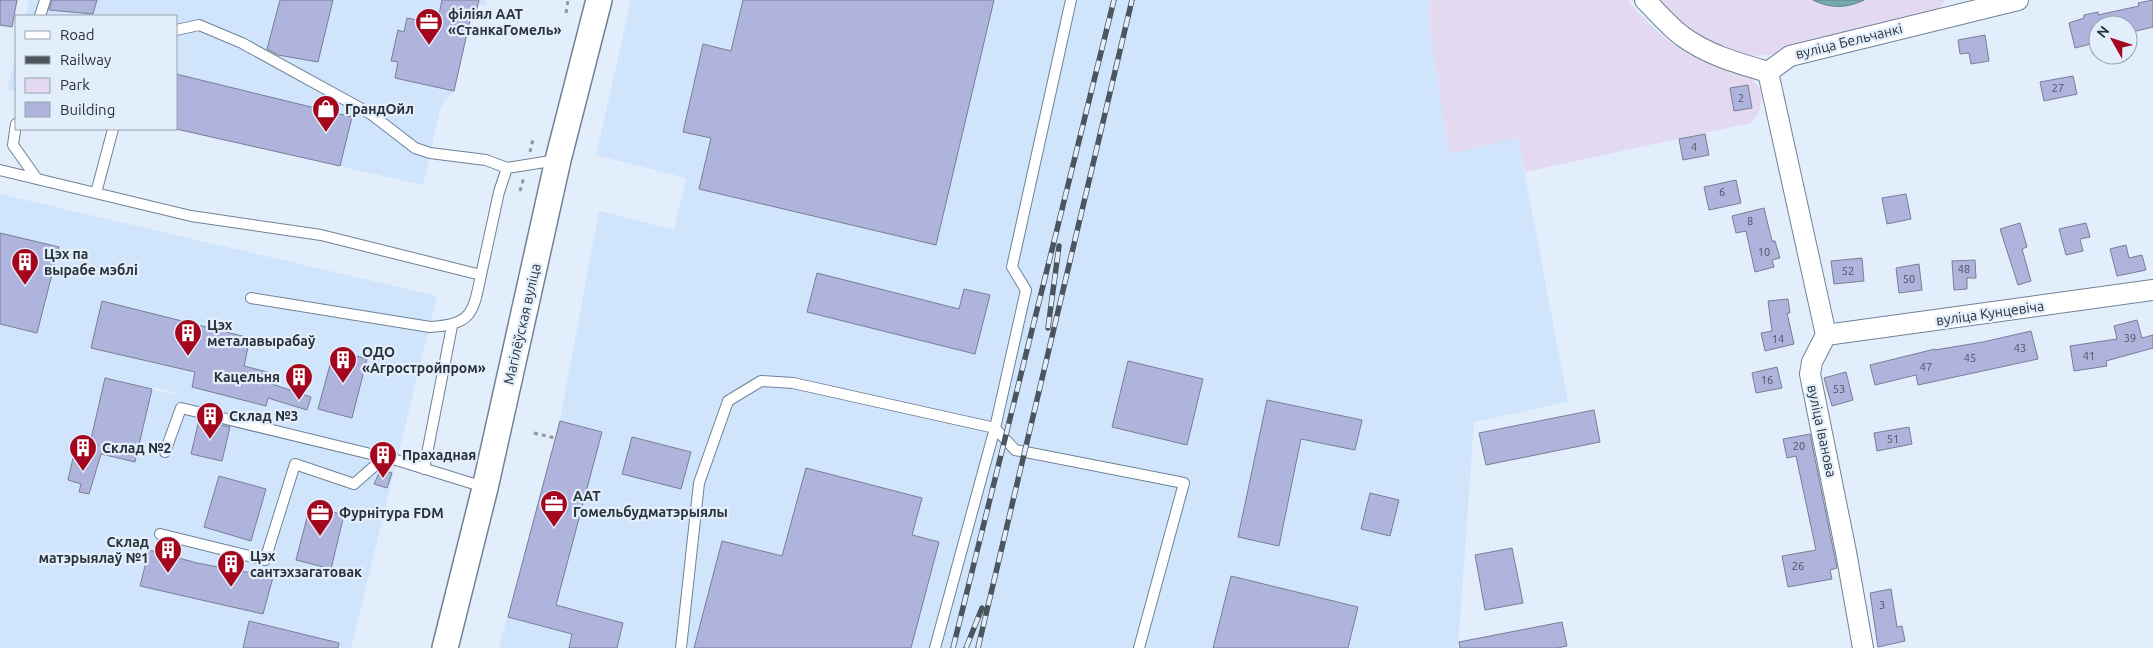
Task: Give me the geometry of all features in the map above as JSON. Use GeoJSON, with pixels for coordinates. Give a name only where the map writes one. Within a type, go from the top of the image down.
{"type":"FeatureCollection","features":[{"type":"Feature","properties":{"kind":"street","name":"Магілёўская вуліца"},"geometry":{"type":"LineString","coordinates":[[445,648],[485,488],[558,160],[599,0]]}},
{"type":"Feature","properties":{"kind":"street"},"geometry":{"type":"LineString","coordinates":[[1645,0],[1680,34],[1696,45],[1714,55],[1768,72],[1826,335]]}},
{"type":"Feature","properties":{"kind":"street","name":"вуліца Бельчанкі"},"geometry":{"type":"LineString","coordinates":[[1768,72],[1790,56],[2018,0]]}},
{"type":"Feature","properties":{"kind":"street","name":"вуліца Кунцевіча"},"geometry":{"type":"LineString","coordinates":[[1826,335],[2153,290]]}},
{"type":"Feature","properties":{"kind":"street","name":"вуліца Іванова"},"geometry":{"type":"LineString","coordinates":[[1826,335],[1812,362],[1810,374],[1846,552],[1863,648]]}},
{"type":"Feature","properties":{"kind":"lane"},"geometry":{"type":"LineString","coordinates":[[40,15],[45,0]]}},
{"type":"Feature","properties":{"kind":"lane"},"geometry":{"type":"LineString","coordinates":[[935,648],[995,428],[1026,290],[1012,267],[1071,0]]}},
{"type":"Feature","properties":{"kind":"lane"},"geometry":{"type":"LineString","coordinates":[[178,30],[199,25],[242,43],[371,114],[415,148],[430,153],[486,160],[507,168],[558,160]]}},
{"type":"Feature","properties":{"kind":"lane"},"geometry":{"type":"LineString","coordinates":[[15,130],[14,145],[37,179]]}},
{"type":"Feature","properties":{"kind":"lane"},"geometry":{"type":"LineString","coordinates":[[96,193],[114,130]]}},
{"type":"Feature","properties":{"kind":"lane"},"geometry":{"type":"LineString","coordinates":[[250,298],[430,328],[452,326],[466,318],[475,302],[507,168]]}},
{"type":"Feature","properties":{"kind":"lane"},"geometry":{"type":"LineString","coordinates":[[0,170],[191,216],[321,235],[481,275]]}},
{"type":"Feature","properties":{"kind":"lane"},"geometry":{"type":"LineString","coordinates":[[424,469],[452,326]]}},
{"type":"Feature","properties":{"kind":"lane"},"geometry":{"type":"LineString","coordinates":[[681,648],[699,483],[728,401],[761,381],[793,383],[995,428],[1015,450],[1184,483],[1139,648]]}},
{"type":"Feature","properties":{"kind":"lane"},"geometry":{"type":"LineString","coordinates":[[165,452],[180,408],[393,459],[485,488]]}},
{"type":"Feature","properties":{"kind":"lane"},"geometry":{"type":"LineString","coordinates":[[160,534],[265,560],[295,464],[354,484],[378,462],[393,459]]}},
{"type":"Feature","properties":{"kind":"path"},"geometry":{"type":"LineString","coordinates":[[566,13],[568,0]]}},
{"type":"Feature","properties":{"kind":"path"},"geometry":{"type":"LineString","coordinates":[[534,433],[555,438]]}},
{"type":"Feature","properties":{"kind":"shaded area"},"geometry":{"type":"Polygon","coordinates":[[[29,0],[486,0],[485,6],[478,4],[475,17],[471,16],[454,91],[441,106],[423,185],[178,129],[178,15],[25,15],[29,0]]]}},
{"type":"Feature","properties":{"kind":"shaded area","name":"ААТ Гомельбудматэрыялы"},"geometry":{"type":"Polygon","coordinates":[[[631,0],[1430,0],[1428,16],[1449,154],[1518,138],[1568,402],[1474,422],[1458,648],[499,648],[560,420],[599,211],[674,230],[686,178],[596,155],[631,0]]]}},
{"type":"Feature","properties":{"kind":"shaded area"},"geometry":{"type":"Polygon","coordinates":[[[1813,0],[1864,0],[1852,5],[1832,6],[1813,0]]]}},
{"type":"Feature","properties":{"kind":"shaded area"},"geometry":{"type":"Polygon","coordinates":[[[15,58],[15,91],[7,90],[15,58]]]}},
{"type":"Feature","properties":{"kind":"shaded area"},"geometry":{"type":"Polygon","coordinates":[[[0,194],[437,296],[351,648],[0,648],[0,194]],[[104,378],[185,397],[169,391],[104,378]]]}},
{"type":"Feature","properties":{"kind":"green space"},"geometry":{"type":"Polygon","coordinates":[[[1430,0],[1627,0],[1655,30],[1679,49],[1703,61],[1751,78],[1758,86],[1762,95],[1759,113],[1751,123],[1525,172],[1518,138],[1449,154],[1428,16],[1430,0]]]}},
{"type":"Feature","properties":{"kind":"green space"},"geometry":{"type":"Polygon","coordinates":[[[1657,0],[1945,0],[1938,11],[1783,53],[1745,55],[1713,45],[1685,25],[1657,0]]]}},
{"type":"Feature","properties":{"kind":"building"},"geometry":{"type":"Polygon","coordinates":[[[0,0],[17,0],[12,27],[0,25],[0,0]]]}},
{"type":"Feature","properties":{"kind":"building"},"geometry":{"type":"Polygon","coordinates":[[[52,0],[97,0],[93,14],[49,10],[52,0]]]}},
{"type":"Feature","properties":{"kind":"building"},"geometry":{"type":"Polygon","coordinates":[[[280,0],[333,0],[318,62],[278,55],[267,49],[280,0]]]}},
{"type":"Feature","properties":{"kind":"building","name":"філіял ААТ «СтанкаГомель»"},"geometry":{"type":"Polygon","coordinates":[[[442,0],[479,0],[475,17],[471,16],[454,91],[395,78],[398,62],[391,61],[398,30],[404,32],[407,18],[437,24],[442,0]]]}},
{"type":"Feature","properties":{"kind":"building"},"geometry":{"type":"Polygon","coordinates":[[[743,0],[994,0],[936,245],[699,189],[711,138],[683,132],[703,44],[731,51],[743,0]]]}},
{"type":"Feature","properties":{"kind":"building"},"geometry":{"type":"Polygon","coordinates":[[[2153,0],[2153,27],[2138,31],[2138,15],[2098,15],[2139,6],[2138,3],[2153,0]]]}},
{"type":"Feature","properties":{"kind":"building"},"geometry":{"type":"Polygon","coordinates":[[[2098,12],[2098,15],[2088,15],[2088,45],[2075,48],[2069,23],[2084,18],[2084,15],[2098,12]]]}},
{"type":"Feature","properties":{"kind":"building"},"geometry":{"type":"Polygon","coordinates":[[[1985,35],[1989,61],[1971,64],[1969,53],[1960,54],[1958,40],[1985,35]]]}},
{"type":"Feature","properties":{"kind":"building"},"geometry":{"type":"Polygon","coordinates":[[[178,74],[352,117],[340,166],[178,129],[178,74]]]}},
{"type":"Feature","properties":{"kind":"building"},"geometry":{"type":"Polygon","coordinates":[[[2073,76],[2077,94],[2044,101],[2040,82],[2073,76]]]}},
{"type":"Feature","properties":{"kind":"building"},"geometry":{"type":"Polygon","coordinates":[[[1748,85],[1752,108],[1734,111],[1730,88],[1748,85]]]}},
{"type":"Feature","properties":{"kind":"building"},"geometry":{"type":"Polygon","coordinates":[[[1705,134],[1709,155],[1683,160],[1679,139],[1705,134]]]}},
{"type":"Feature","properties":{"kind":"building"},"geometry":{"type":"Polygon","coordinates":[[[1736,180],[1741,203],[1709,210],[1704,187],[1736,180]]]}},
{"type":"Feature","properties":{"kind":"building"},"geometry":{"type":"Polygon","coordinates":[[[1906,194],[1911,219],[1887,224],[1882,198],[1906,194]]]}},
{"type":"Feature","properties":{"kind":"building"},"geometry":{"type":"Polygon","coordinates":[[[1764,208],[1772,241],[1775,241],[1780,258],[1772,260],[1774,267],[1755,272],[1746,231],[1736,233],[1732,216],[1764,208]]]}},
{"type":"Feature","properties":{"kind":"building"},"geometry":{"type":"Polygon","coordinates":[[[2020,223],[2027,247],[2022,249],[2031,281],[2018,285],[2000,229],[2020,223]]]}},
{"type":"Feature","properties":{"kind":"building"},"geometry":{"type":"Polygon","coordinates":[[[2086,223],[2090,237],[2080,239],[2083,251],[2066,255],[2059,229],[2086,223]]]}},
{"type":"Feature","properties":{"kind":"building","name":"Цэх па вырабе мэблі"},"geometry":{"type":"Polygon","coordinates":[[[0,233],[59,247],[37,333],[0,324],[0,233]]]}},
{"type":"Feature","properties":{"kind":"building"},"geometry":{"type":"Polygon","coordinates":[[[2126,245],[2129,258],[2142,255],[2146,270],[2117,276],[2110,249],[2126,245]]]}},
{"type":"Feature","properties":{"kind":"building"},"geometry":{"type":"Polygon","coordinates":[[[1862,258],[1864,281],[1834,284],[1831,261],[1862,258]]]}},
{"type":"Feature","properties":{"kind":"building"},"geometry":{"type":"Polygon","coordinates":[[[1975,260],[1976,278],[1967,278],[1967,289],[1954,290],[1952,261],[1975,260]]]}},
{"type":"Feature","properties":{"kind":"building"},"geometry":{"type":"Polygon","coordinates":[[[1919,264],[1922,290],[1899,293],[1896,268],[1919,264]]]}},
{"type":"Feature","properties":{"kind":"building"},"geometry":{"type":"Polygon","coordinates":[[[817,273],[959,309],[964,289],[990,295],[975,354],[807,312],[817,273]]]}},
{"type":"Feature","properties":{"kind":"building"},"geometry":{"type":"Polygon","coordinates":[[[1788,299],[1790,313],[1787,313],[1794,344],[1765,351],[1761,333],[1772,331],[1768,301],[1788,299]]]}},
{"type":"Feature","properties":{"kind":"building","name":"Цэх металавырабаў"},"geometry":{"type":"Polygon","coordinates":[[[102,301],[250,338],[244,366],[275,374],[272,384],[311,397],[307,410],[268,398],[266,406],[192,387],[195,372],[91,348],[102,301]]]}},
{"type":"Feature","properties":{"kind":"building"},"geometry":{"type":"Polygon","coordinates":[[[2137,320],[2142,338],[2153,335],[2153,348],[2106,361],[2107,366],[2074,371],[2070,346],[2117,339],[2114,326],[2137,320]]]}},
{"type":"Feature","properties":{"kind":"building"},"geometry":{"type":"Polygon","coordinates":[[[2031,331],[2038,359],[1918,385],[1916,375],[1875,385],[1870,365],[1935,349],[1983,342],[2031,331]]]}},
{"type":"Feature","properties":{"kind":"building","name":"ОДО «Агростройпром»"},"geometry":{"type":"Polygon","coordinates":[[[334,350],[367,359],[352,418],[318,409],[334,350]]]}},
{"type":"Feature","properties":{"kind":"building"},"geometry":{"type":"Polygon","coordinates":[[[1128,361],[1203,379],[1187,445],[1112,427],[1128,361]]]}},
{"type":"Feature","properties":{"kind":"building"},"geometry":{"type":"Polygon","coordinates":[[[1777,367],[1782,388],[1756,393],[1752,373],[1777,367]]]}},
{"type":"Feature","properties":{"kind":"building"},"geometry":{"type":"Polygon","coordinates":[[[1846,372],[1853,400],[1832,406],[1824,378],[1846,372]]]}},
{"type":"Feature","properties":{"kind":"building"},"geometry":{"type":"Polygon","coordinates":[[[105,378],[152,389],[135,462],[101,454],[89,494],[79,492],[81,484],[68,480],[73,458],[86,461],[105,378]]]}},
{"type":"Feature","properties":{"kind":"building"},"geometry":{"type":"Polygon","coordinates":[[[1267,400],[1362,420],[1355,450],[1301,439],[1279,546],[1238,537],[1267,400]]]}},
{"type":"Feature","properties":{"kind":"building"},"geometry":{"type":"Polygon","coordinates":[[[1594,410],[1600,442],[1486,465],[1479,433],[1594,410]]]}},
{"type":"Feature","properties":{"kind":"building","name":"Склад №3"},"geometry":{"type":"Polygon","coordinates":[[[199,420],[230,427],[222,461],[191,454],[199,420]]]}},
{"type":"Feature","properties":{"kind":"building","name":"ААТ Гомельбудматэрыялы"},"geometry":{"type":"Polygon","coordinates":[[[560,421],[602,432],[556,605],[623,623],[617,648],[569,648],[572,634],[508,617],[560,421]]]}},
{"type":"Feature","properties":{"kind":"building"},"geometry":{"type":"Polygon","coordinates":[[[1909,427],[1912,444],[1877,451],[1874,433],[1909,427]]]}},
{"type":"Feature","properties":{"kind":"building"},"geometry":{"type":"Polygon","coordinates":[[[1810,434],[1837,568],[1830,570],[1832,579],[1788,587],[1782,556],[1816,550],[1796,456],[1787,458],[1783,439],[1810,434]]]}},
{"type":"Feature","properties":{"kind":"building"},"geometry":{"type":"Polygon","coordinates":[[[632,437],[691,452],[681,489],[622,474],[632,437]]]}},
{"type":"Feature","properties":{"kind":"building"},"geometry":{"type":"Polygon","coordinates":[[[806,468],[922,498],[912,535],[939,542],[911,648],[694,648],[722,541],[782,556],[806,468]]]}},
{"type":"Feature","properties":{"kind":"building","name":"Прахадная"},"geometry":{"type":"Polygon","coordinates":[[[381,469],[392,473],[387,488],[374,484],[381,469]]]}},
{"type":"Feature","properties":{"kind":"building"},"geometry":{"type":"Polygon","coordinates":[[[219,476],[266,489],[251,541],[204,527],[219,476]]]}},
{"type":"Feature","properties":{"kind":"building"},"geometry":{"type":"Polygon","coordinates":[[[1370,493],[1399,500],[1390,536],[1361,529],[1370,493]]]}},
{"type":"Feature","properties":{"kind":"building","name":"Фурнітура FDM"},"geometry":{"type":"Polygon","coordinates":[[[310,506],[344,515],[331,569],[296,560],[310,506]]]}},
{"type":"Feature","properties":{"kind":"building"},"geometry":{"type":"Polygon","coordinates":[[[1512,548],[1523,603],[1485,610],[1475,555],[1512,548]]]}},
{"type":"Feature","properties":{"kind":"building","name":"Цэх сантэхзагатовак"},"geometry":{"type":"Polygon","coordinates":[[[149,550],[197,563],[273,577],[263,614],[140,586],[149,550]]]}},
{"type":"Feature","properties":{"kind":"building"},"geometry":{"type":"Polygon","coordinates":[[[1231,576],[1358,607],[1348,648],[1213,648],[1231,576]]]}},
{"type":"Feature","properties":{"kind":"building"},"geometry":{"type":"Polygon","coordinates":[[[1891,589],[1897,627],[1902,626],[1905,641],[1878,647],[1870,593],[1891,589]]]}},
{"type":"Feature","properties":{"kind":"building"},"geometry":{"type":"Polygon","coordinates":[[[249,621],[339,643],[338,648],[243,648],[249,621]]]}},
{"type":"Feature","properties":{"kind":"building"},"geometry":{"type":"Polygon","coordinates":[[[1562,622],[1567,646],[1557,648],[1460,648],[1459,642],[1562,622]]]}},
{"type":"Feature","properties":{"kind":"railway"},"geometry":{"type":"LineString","coordinates":[[953,648],[1114,0]]}},
{"type":"Feature","properties":{"kind":"railway"},"geometry":{"type":"LineString","coordinates":[[978,648],[1132,0]]}},
{"type":"Feature","properties":{"kind":"railway"},"geometry":{"type":"LineString","coordinates":[[1048,328],[1059,246]]}},
{"type":"Feature","properties":{"kind":"railway"},"geometry":{"type":"LineString","coordinates":[[966,648],[982,608]]}},
{"type":"Feature","properties":{"kind":"place","name":"філіял ААТ «СтанкаГомель»"},"geometry":{"type":"Point","coordinates":[429,46]}},
{"type":"Feature","properties":{"kind":"place","name":"ГрандОйл"},"geometry":{"type":"Point","coordinates":[326,133]}},
{"type":"Feature","properties":{"kind":"place","name":"Цэх па вырабе мэблі"},"geometry":{"type":"Point","coordinates":[25,286]}},
{"type":"Feature","properties":{"kind":"place","name":"Цэх металавырабаў"},"geometry":{"type":"Point","coordinates":[188,357]}},
{"type":"Feature","properties":{"kind":"place","name":"ОДО «Агростройпром»"},"geometry":{"type":"Point","coordinates":[343,384]}},
{"type":"Feature","properties":{"kind":"place","name":"Кацельня"},"geometry":{"type":"Point","coordinates":[299,401]}},
{"type":"Feature","properties":{"kind":"place","name":"Склад №3"},"geometry":{"type":"Point","coordinates":[210,440]}},
{"type":"Feature","properties":{"kind":"place","name":"Склад №2"},"geometry":{"type":"Point","coordinates":[83,472]}},
{"type":"Feature","properties":{"kind":"place","name":"Прахадная"},"geometry":{"type":"Point","coordinates":[383,479]}},
{"type":"Feature","properties":{"kind":"place","name":"ААТ Гомельбудматэрыялы"},"geometry":{"type":"Point","coordinates":[554,528]}},
{"type":"Feature","properties":{"kind":"place","name":"Фурнітура FDM"},"geometry":{"type":"Point","coordinates":[320,537]}},
{"type":"Feature","properties":{"kind":"place","name":"Склад матэрыялаў №1"},"geometry":{"type":"Point","coordinates":[168,574]}},
{"type":"Feature","properties":{"kind":"place","name":"Цэх сантэхзагатовак"},"geometry":{"type":"Point","coordinates":[231,588]}}]}
